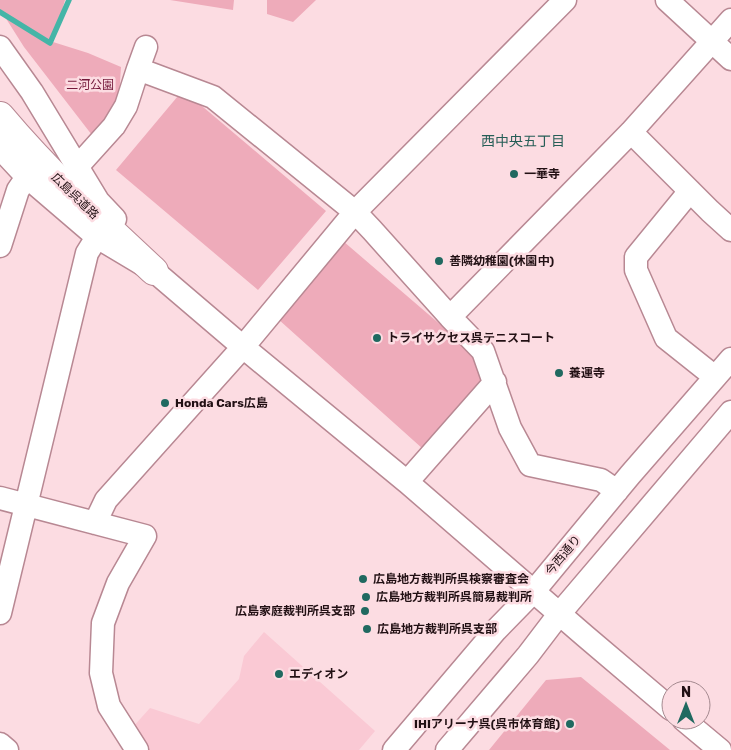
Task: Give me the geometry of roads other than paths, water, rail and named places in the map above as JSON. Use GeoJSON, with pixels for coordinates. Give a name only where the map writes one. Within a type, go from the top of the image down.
{"type":"FeatureCollection","features":[{"type":"Feature","properties":{"kind":"highway","name":"広島呉道路"},"geometry":{"type":"LineString","coordinates":[[0,116],[27,148],[75,198],[154,271]]}},
{"type":"Feature","properties":{"kind":"street"},"geometry":{"type":"LineString","coordinates":[[95,523],[106,500],[243,347],[355,212],[565,0]]}},
{"type":"Feature","properties":{"kind":"street"},"geometry":{"type":"LineString","coordinates":[[668,0],[731,59]]}},
{"type":"Feature","properties":{"kind":"street"},"geometry":{"type":"LineString","coordinates":[[450,317],[631,132],[731,20]]}},
{"type":"Feature","properties":{"kind":"street"},"geometry":{"type":"LineString","coordinates":[[0,47],[32,92],[98,201],[243,347]]}},
{"type":"Feature","properties":{"kind":"street"},"geometry":{"type":"LineString","coordinates":[[77,167],[114,126],[126,106],[146,47]]}},
{"type":"Feature","properties":{"kind":"street"},"geometry":{"type":"LineString","coordinates":[[138,70],[214,97],[355,212],[450,317],[484,351],[510,428],[530,465],[601,480],[617,491]]}},
{"type":"Feature","properties":{"kind":"street"},"geometry":{"type":"LineString","coordinates":[[631,132],[731,230]]}},
{"type":"Feature","properties":{"kind":"street"},"geometry":{"type":"LineString","coordinates":[[0,148],[27,176],[96,237],[154,271],[407,482],[661,700]]}},
{"type":"Feature","properties":{"kind":"street"},"geometry":{"type":"LineString","coordinates":[[0,246],[18,190],[27,176]]}},
{"type":"Feature","properties":{"kind":"street"},"geometry":{"type":"LineString","coordinates":[[690,191],[636,256],[636,270],[666,338],[715,378]]}},
{"type":"Feature","properties":{"kind":"street"},"geometry":{"type":"LineString","coordinates":[[0,613],[87,253],[96,237]]}},
{"type":"Feature","properties":{"kind":"street","name":"今西通り"},"geometry":{"type":"LineString","coordinates":[[394,750],[496,630],[534,591],[731,359]]}},
{"type":"Feature","properties":{"kind":"street"},"geometry":{"type":"LineString","coordinates":[[407,482],[495,382]]}},
{"type":"Feature","properties":{"kind":"street"},"geometry":{"type":"LineString","coordinates":[[447,750],[528,655],[560,613],[731,412]]}},
{"type":"Feature","properties":{"kind":"street"},"geometry":{"type":"LineString","coordinates":[[0,498],[145,536],[118,583],[103,623],[101,673],[109,706],[137,750]]}},
{"type":"Feature","properties":{"kind":"street"},"geometry":{"type":"LineString","coordinates":[[696,730],[720,750]]}},
{"type":"Feature","properties":{"kind":"street"},"geometry":{"type":"LineString","coordinates":[[0,744],[7,750]]}},
{"type":"Feature","properties":{"kind":"waterway"},"geometry":{"type":"LineString","coordinates":[[0,12],[50,43],[69,0]]}},
{"type":"Feature","properties":{"kind":"place","name":"一華寺"},"geometry":{"type":"Point","coordinates":[514,174]}},
{"type":"Feature","properties":{"kind":"place","name":"善隣幼稚園(休園中)"},"geometry":{"type":"Point","coordinates":[439,261]}},
{"type":"Feature","properties":{"kind":"place","name":"トライサクセス呉テニスコート"},"geometry":{"type":"Point","coordinates":[377,338]}},
{"type":"Feature","properties":{"kind":"place","name":"養運寺"},"geometry":{"type":"Point","coordinates":[559,373]}},
{"type":"Feature","properties":{"kind":"place","name":"Honda Cars広島"},"geometry":{"type":"Point","coordinates":[165,403]}},
{"type":"Feature","properties":{"kind":"place","name":"広島地方裁判所呉検察審査会"},"geometry":{"type":"Point","coordinates":[363,579]}},
{"type":"Feature","properties":{"kind":"place","name":"広島地方裁判所呉簡易裁判所"},"geometry":{"type":"Point","coordinates":[366,597]}},
{"type":"Feature","properties":{"kind":"place","name":"広島家庭裁判所呉支部"},"geometry":{"type":"Point","coordinates":[365,611]}},
{"type":"Feature","properties":{"kind":"place","name":"広島地方裁判所呉支部"},"geometry":{"type":"Point","coordinates":[367,629]}},
{"type":"Feature","properties":{"kind":"place","name":"エディオン"},"geometry":{"type":"Point","coordinates":[279,674]}},
{"type":"Feature","properties":{"kind":"place","name":"IHIアリーナ呉(呉市体育館)"},"geometry":{"type":"Point","coordinates":[570,724]}},
{"type":"Feature","properties":{"kind":"district","name":"西中央五丁目"},"geometry":{"type":"Point","coordinates":[523,141]}},
{"type":"Feature","properties":{"kind":"park label","name":"二河公園"},"geometry":{"type":"Point","coordinates":[90,85]}}]}
